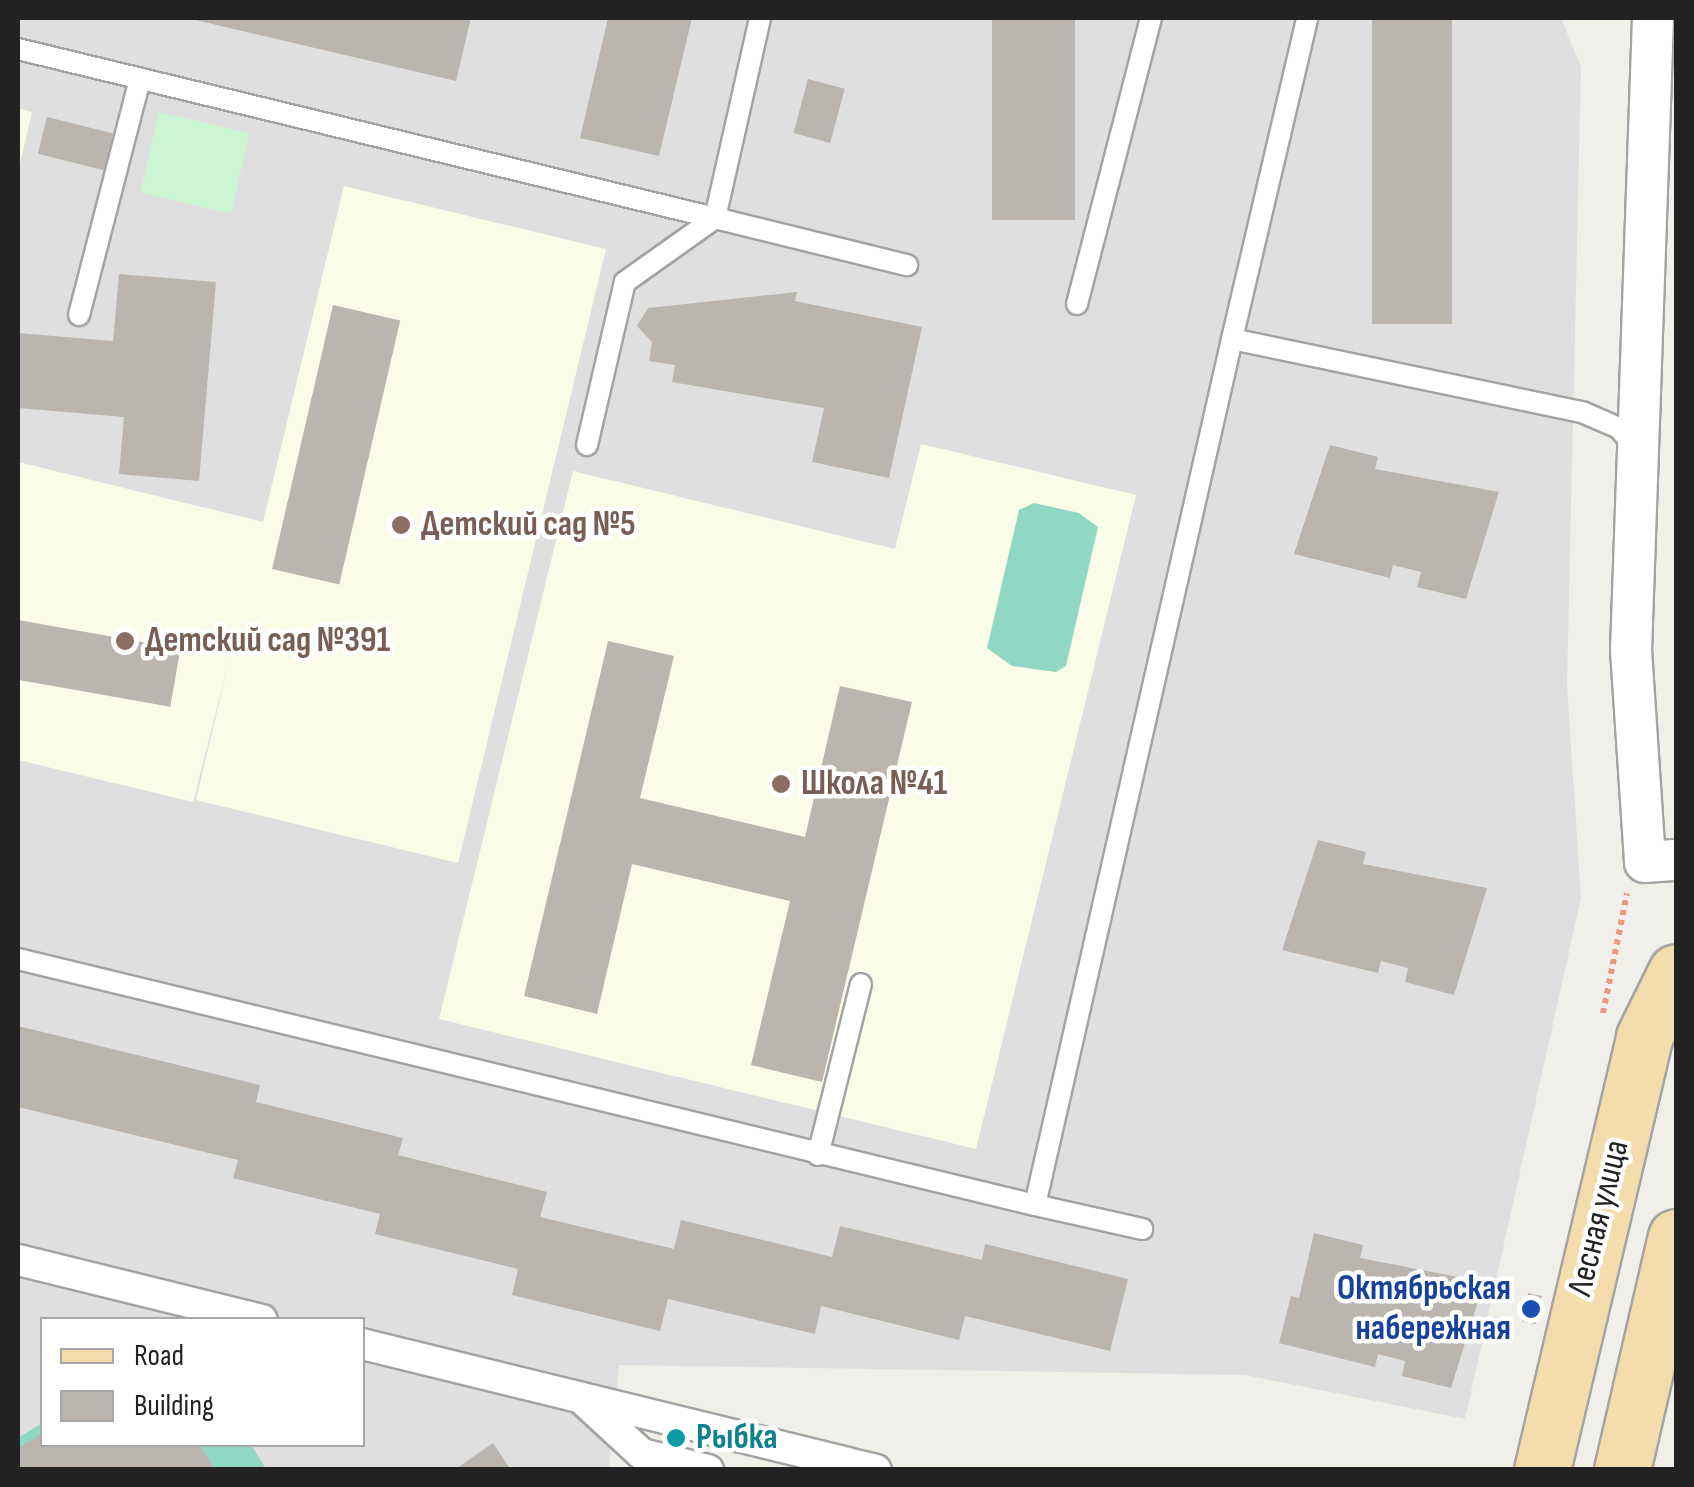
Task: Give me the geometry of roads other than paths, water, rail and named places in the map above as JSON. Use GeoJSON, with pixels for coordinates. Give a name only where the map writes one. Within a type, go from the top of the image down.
{"type":"FeatureCollection","features":[{"type":"Feature","properties":{"kind":"main road","name":"Лесная улица"},"geometry":{"type":"LineString","coordinates":[[1542,1470],[1644,1037],[1676,972]]}},
{"type":"Feature","properties":{"kind":"main road"},"geometry":{"type":"LineString","coordinates":[[1622,1470],[1676,1237]]}},
{"type":"Feature","properties":{"kind":"street"},"geometry":{"type":"LineString","coordinates":[[1653,18],[1630,650],[1645,862],[1676,860]]}},
{"type":"Feature","properties":{"kind":"street"},"geometry":{"type":"LineString","coordinates":[[18,1260],[250,1317]]}},
{"type":"Feature","properties":{"kind":"street"},"geometry":{"type":"LineString","coordinates":[[365,1345],[876,1470]]}},
{"type":"Feature","properties":{"kind":"street"},"geometry":{"type":"LineString","coordinates":[[579,1396],[642,1454],[708,1470]]}},
{"type":"Feature","properties":{"kind":"lane"},"geometry":{"type":"LineString","coordinates":[[587,445],[625,282],[715,218],[760,18]]}},
{"type":"Feature","properties":{"kind":"lane"},"geometry":{"type":"LineString","coordinates":[[1077,304],[1151,18]]}},
{"type":"Feature","properties":{"kind":"lane"},"geometry":{"type":"LineString","coordinates":[[1035,1205],[1307,18]]}},
{"type":"Feature","properties":{"kind":"lane"},"geometry":{"type":"LineString","coordinates":[[18,49],[908,265]]}},
{"type":"Feature","properties":{"kind":"lane"},"geometry":{"type":"LineString","coordinates":[[80,315],[140,79]]}},
{"type":"Feature","properties":{"kind":"lane"},"geometry":{"type":"LineString","coordinates":[[1232,339],[1582,412],[1618,428],[1639,452]]}},
{"type":"Feature","properties":{"kind":"lane"},"geometry":{"type":"LineString","coordinates":[[18,959],[818,1155],[1142,1229]]}},
{"type":"Feature","properties":{"kind":"lane"},"geometry":{"type":"LineString","coordinates":[[818,1155],[861,984]]}},
{"type":"Feature","properties":{"kind":"place","name":"Детский сад №5"},"geometry":{"type":"Point","coordinates":[401,525]}},
{"type":"Feature","properties":{"kind":"place","name":"Детский сад №391"},"geometry":{"type":"Point","coordinates":[125,641]}},
{"type":"Feature","properties":{"kind":"place","name":"Школа №41"},"geometry":{"type":"Point","coordinates":[781,784]}},
{"type":"Feature","properties":{"kind":"place","name":"Октябрьская набережная"},"geometry":{"type":"Point","coordinates":[1531,1309]}},
{"type":"Feature","properties":{"kind":"place","name":"Рыбка"},"geometry":{"type":"Point","coordinates":[676,1438]}}]}
